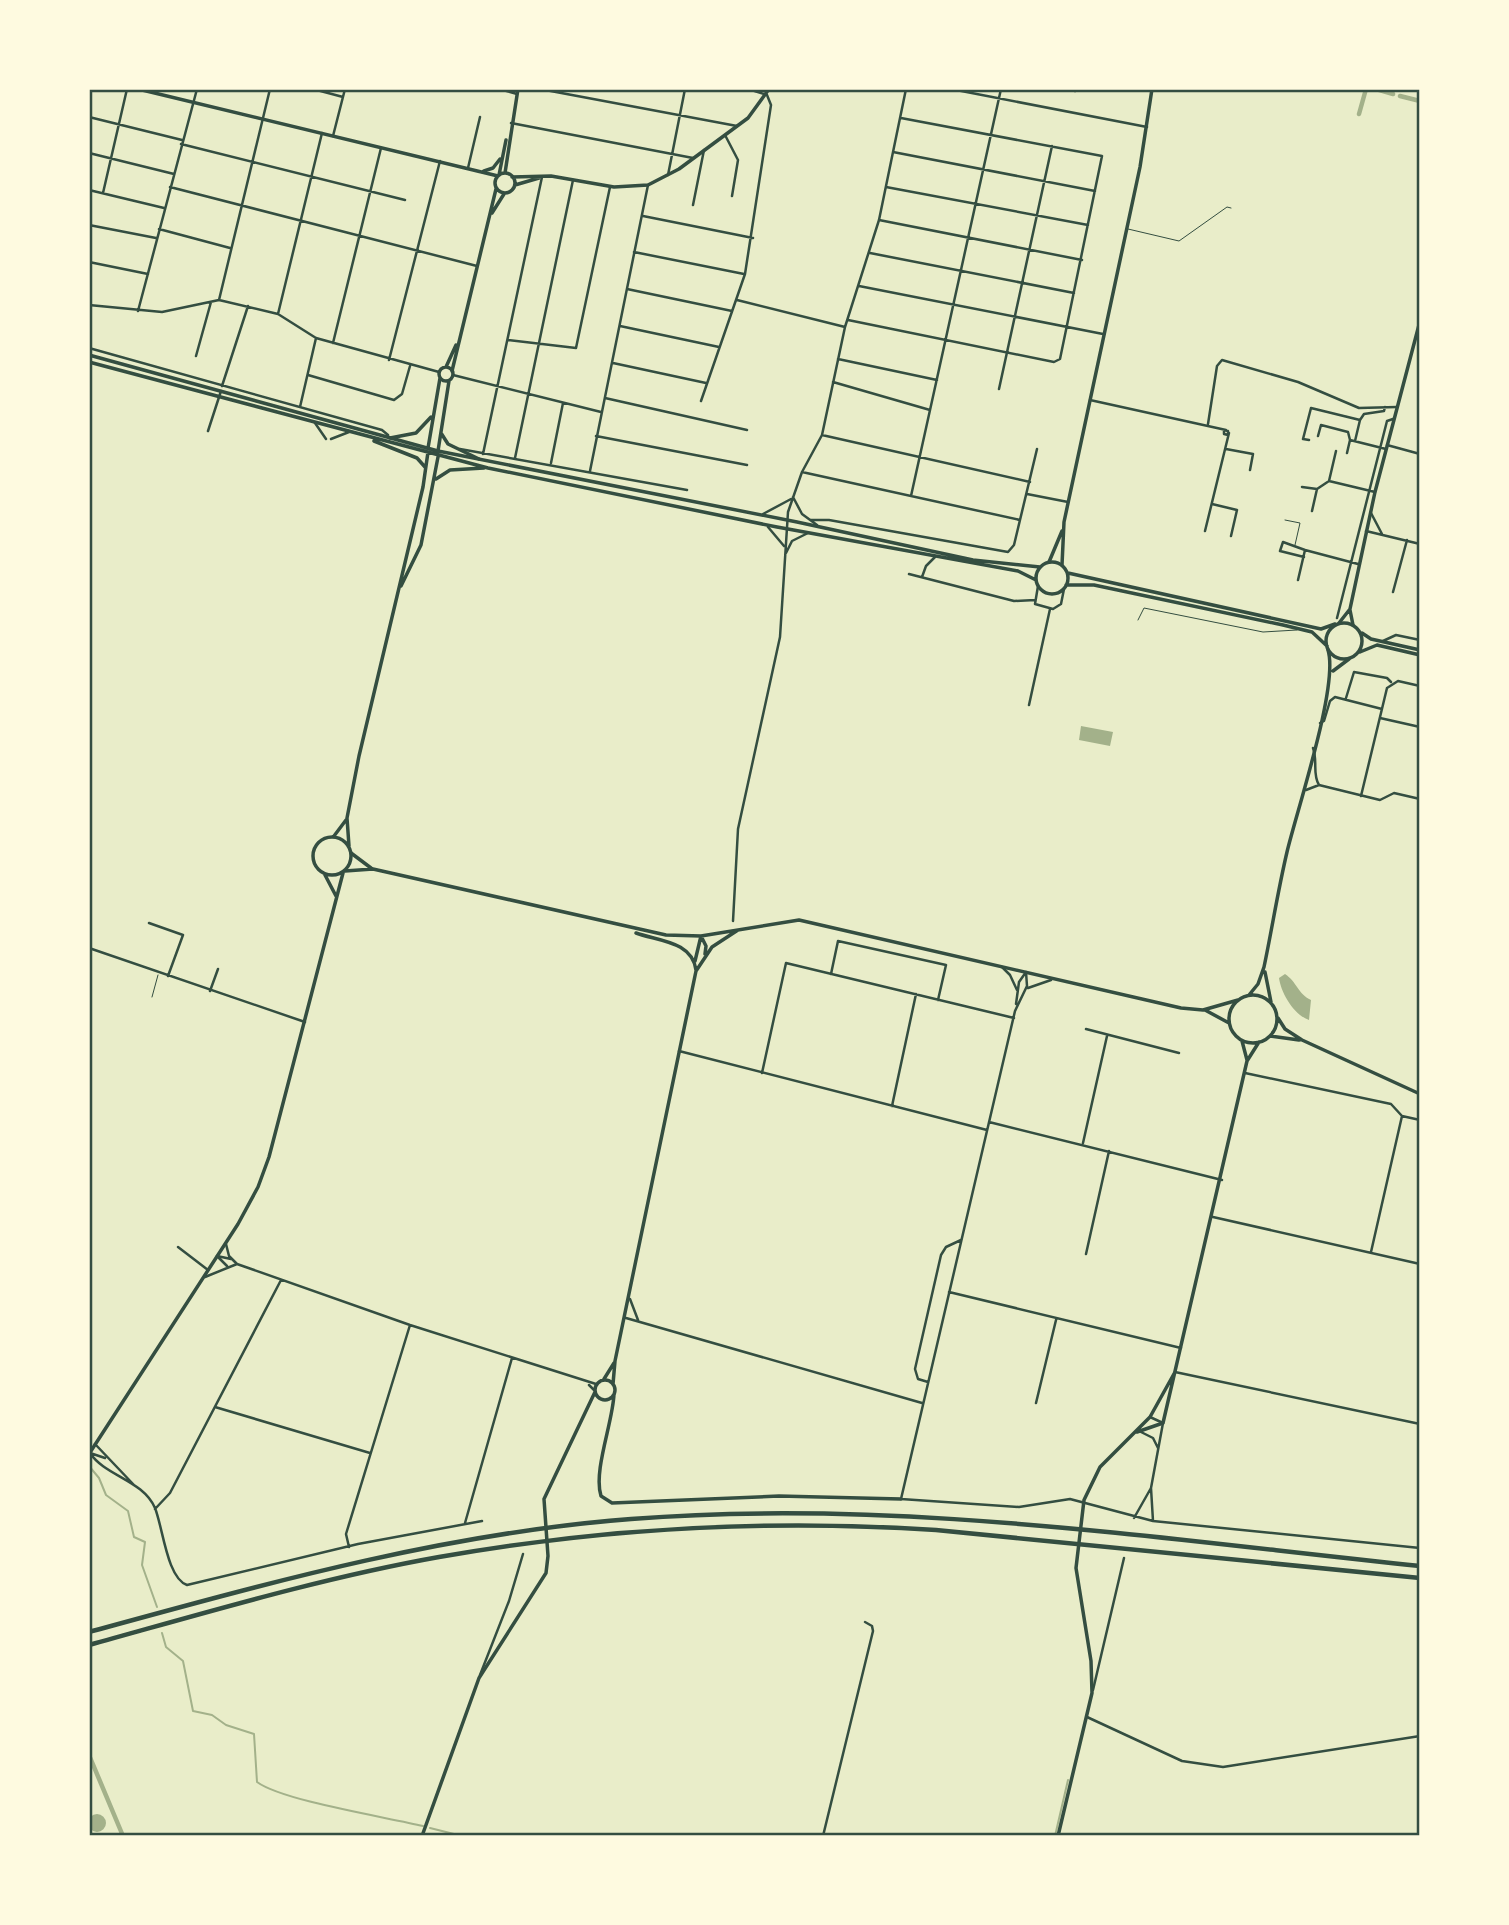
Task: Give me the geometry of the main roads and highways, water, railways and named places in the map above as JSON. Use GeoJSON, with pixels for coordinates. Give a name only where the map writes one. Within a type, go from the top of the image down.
{"type":"FeatureCollection","features":[{"type":"Feature","properties":{"kind":"highway"},"geometry":{"type":"LineString","coordinates":[[89,1632],[302,1575],[433,1546],[571,1525],[712,1514],[806,1512],[937,1517],[1420,1566]]}},
{"type":"Feature","properties":{"kind":"highway"},"geometry":{"type":"LineString","coordinates":[[89,1645],[307,1586],[436,1557],[572,1537],[708,1527],[857,1525],[936,1530],[1420,1578]]}},
{"type":"Feature","properties":{"kind":"waterway"},"geometry":{"type":"LineString","coordinates":[[1359,114],[1366,89]]}},
{"type":"Feature","properties":{"kind":"waterway"},"geometry":{"type":"LineString","coordinates":[[1376,89],[1393,94]]}},
{"type":"Feature","properties":{"kind":"waterway"},"geometry":{"type":"LineString","coordinates":[[1400,96],[1420,101]]}},
{"type":"Feature","properties":{"kind":"waterway"},"geometry":{"type":"LineString","coordinates":[[89,1466],[99,1478],[106,1495],[128,1511],[134,1537],[145,1542],[142,1565],[157,1607]]}},
{"type":"Feature","properties":{"kind":"waterway"},"geometry":{"type":"LineString","coordinates":[[162,1633],[166,1647],[183,1661],[193,1711],[212,1715],[226,1725],[254,1734],[257,1782],[311,1802],[423,1826]]}},
{"type":"Feature","properties":{"kind":"waterway"},"geometry":{"type":"LineString","coordinates":[[89,1755],[123,1836]]}},
{"type":"Feature","properties":{"kind":"waterway"},"geometry":{"type":"LineString","coordinates":[[1055,1836],[1068,1780]]}},
{"type":"Feature","properties":{"kind":"waterway"},"geometry":{"type":"LineString","coordinates":[[430,1828],[462,1836]]}}]}
